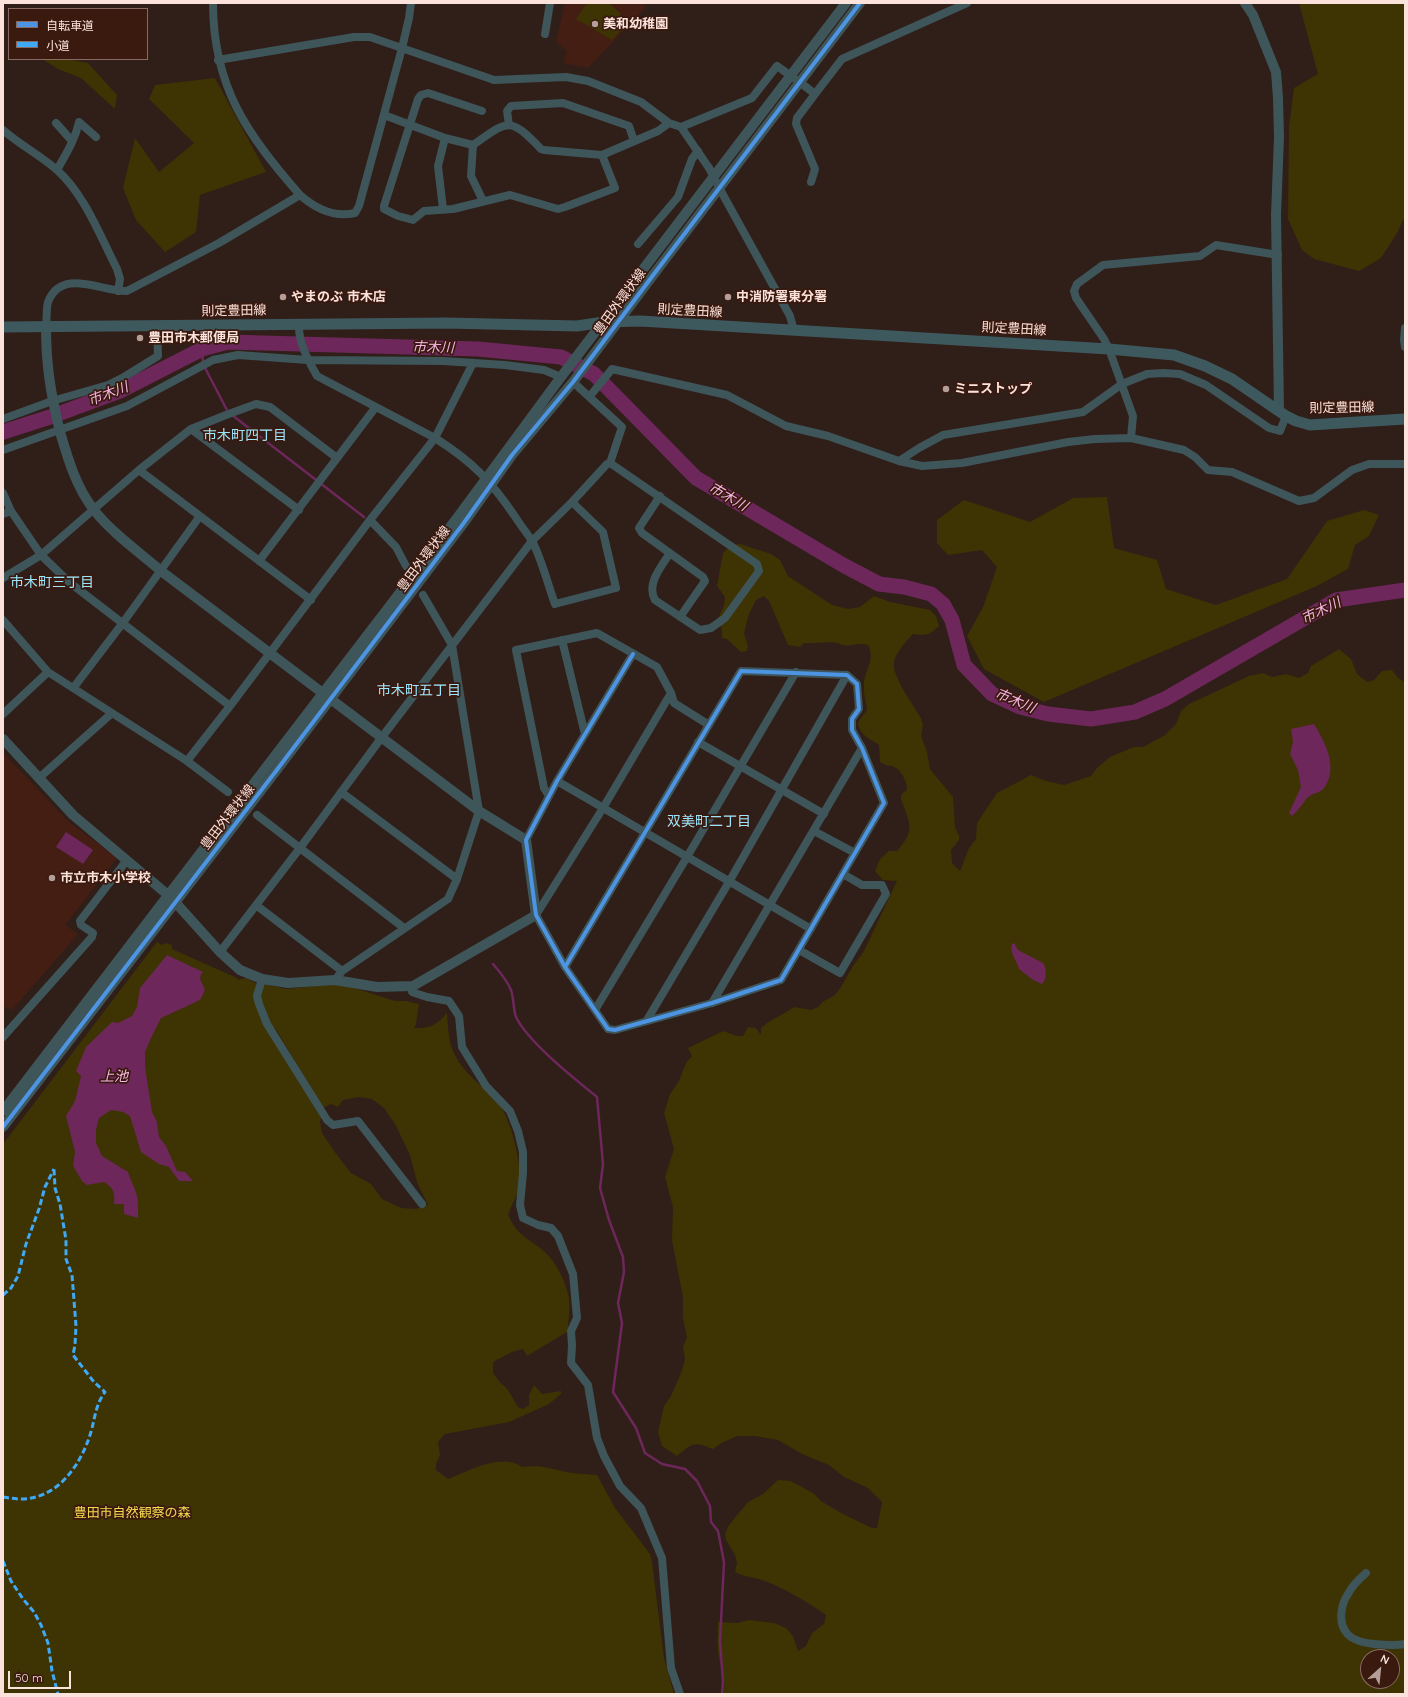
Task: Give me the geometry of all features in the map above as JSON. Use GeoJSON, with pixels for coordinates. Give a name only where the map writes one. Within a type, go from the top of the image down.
{"type":"FeatureCollection","features":[{"type":"Feature","properties":{"kind":"main road","name":"則定豊田線"},"geometry":{"type":"LineString","coordinates":[[3,328],[299,328],[447,323],[577,326],[604,322],[619,322],[1109,348],[1174,356],[1205,366],[1232,379],[1282,414],[1296,421],[1310,425],[1405,420]]}},
{"type":"Feature","properties":{"kind":"street"},"geometry":{"type":"LineString","coordinates":[[213,3],[214,30],[218,60],[230,96],[252,135],[270,162],[300,195],[312,205],[320,209],[345,215],[355,212],[360,206],[402,48],[411,3]]}},
{"type":"Feature","properties":{"kind":"street"},"geometry":{"type":"LineString","coordinates":[[545,34],[550,3]]}},
{"type":"Feature","properties":{"kind":"street","name":"豊田外環状線"},"geometry":{"type":"LineString","coordinates":[[3,1111],[331,699],[564,375],[846,3]]}},
{"type":"Feature","properties":{"kind":"street","name":"豊田外環状線"},"geometry":{"type":"LineString","coordinates":[[3,1127],[322,692],[457,518],[512,455],[590,360],[860,3]]}},
{"type":"Feature","properties":{"kind":"street"},"geometry":{"type":"LineString","coordinates":[[812,182],[815,170],[796,124],[797,118],[842,59],[953,6],[967,3]]}},
{"type":"Feature","properties":{"kind":"street"},"geometry":{"type":"LineString","coordinates":[[899,461],[943,435],[1083,412],[1122,384],[1147,374],[1180,374],[1206,385],[1269,428],[1280,430],[1282,414],[1276,215],[1279,137],[1276,72],[1253,15],[1245,3]]}},
{"type":"Feature","properties":{"kind":"street"},"geometry":{"type":"LineString","coordinates":[[218,60],[354,37],[370,38],[494,80],[566,76],[588,81],[641,102],[669,123],[681,127],[698,151],[709,168],[790,316],[794,331]]}},
{"type":"Feature","properties":{"kind":"street"},"geometry":{"type":"LineString","coordinates":[[681,127],[752,98],[777,66],[815,94]]}},
{"type":"Feature","properties":{"kind":"street"},"geometry":{"type":"LineString","coordinates":[[482,111],[428,93],[421,95],[418,99],[410,123],[384,209],[398,216],[413,220],[424,211],[453,209],[510,195],[558,209],[615,188],[602,155]]}},
{"type":"Feature","properties":{"kind":"street"},"geometry":{"type":"LineString","coordinates":[[509,125],[507,111],[511,106],[563,103],[629,126],[634,141]]}},
{"type":"Feature","properties":{"kind":"street"},"geometry":{"type":"LineString","coordinates":[[384,115],[410,123],[445,138],[473,145],[500,126],[509,125],[520,129],[541,149],[544,150],[602,155],[658,131],[669,123]]}},
{"type":"Feature","properties":{"kind":"street"},"geometry":{"type":"LineString","coordinates":[[57,170],[70,149],[79,122],[96,137]]}},
{"type":"Feature","properties":{"kind":"street"},"geometry":{"type":"LineString","coordinates":[[56,123],[72,141]]}},
{"type":"Feature","properties":{"kind":"street"},"geometry":{"type":"LineString","coordinates":[[3,130],[25,148],[57,170],[74,186],[117,269],[120,279],[118,291]]}},
{"type":"Feature","properties":{"kind":"street"},"geometry":{"type":"LineString","coordinates":[[442,209],[438,166],[445,138]]}},
{"type":"Feature","properties":{"kind":"street"},"geometry":{"type":"LineString","coordinates":[[473,145],[471,176],[483,201]]}},
{"type":"Feature","properties":{"kind":"street"},"geometry":{"type":"LineString","coordinates":[[638,244],[678,197],[692,159],[698,151]]}},
{"type":"Feature","properties":{"kind":"street"},"geometry":{"type":"LineString","coordinates":[[300,195],[219,243],[127,291],[118,291],[78,282],[63,286],[53,295],[48,302],[46,356],[52,401],[66,456],[74,476],[93,509],[113,530],[161,571],[271,652],[479,811],[526,840]]}},
{"type":"Feature","properties":{"kind":"street"},"geometry":{"type":"LineString","coordinates":[[1131,438],[1133,416],[1122,384],[1104,338],[1076,298],[1074,291],[1077,284],[1103,266],[1200,256],[1216,245],[1278,255]]}},
{"type":"Feature","properties":{"kind":"street"},"geometry":{"type":"LineString","coordinates":[[3,419],[52,401],[108,385],[124,377],[158,356],[157,327]]}},
{"type":"Feature","properties":{"kind":"street"},"geometry":{"type":"LineString","coordinates":[[299,328],[308,360],[317,376],[375,408],[435,438],[457,452],[478,469],[489,481],[532,541],[555,604],[616,588],[603,532],[572,502]]}},
{"type":"Feature","properties":{"kind":"street"},"geometry":{"type":"LineString","coordinates":[[1405,328],[1405,347]]}},
{"type":"Feature","properties":{"kind":"street"},"geometry":{"type":"LineString","coordinates":[[3,450],[127,406],[209,362],[238,355],[308,360],[474,363],[544,370],[564,375]]}},
{"type":"Feature","properties":{"kind":"street"},"geometry":{"type":"LineString","coordinates":[[187,761],[311,600],[370,520],[435,438],[474,363]]}},
{"type":"Feature","properties":{"kind":"street"},"geometry":{"type":"LineString","coordinates":[[590,396],[612,369],[727,395],[786,426],[828,436],[899,461],[922,466],[962,463],[1068,442],[1095,439],[1131,438],[1184,450],[1195,457],[1208,470],[1232,472],[1298,502],[1314,498],[1352,470],[1369,464],[1405,464]]}},
{"type":"Feature","properties":{"kind":"street"},"geometry":{"type":"LineString","coordinates":[[220,952],[532,541],[572,502],[607,464],[610,463],[622,427],[575,379]]}},
{"type":"Feature","properties":{"kind":"street"},"geometry":{"type":"LineString","coordinates":[[3,578],[41,555],[139,470],[191,429],[256,404],[270,407],[337,458]]}},
{"type":"Feature","properties":{"kind":"street"},"geometry":{"type":"LineString","coordinates":[[259,561],[375,408]]}},
{"type":"Feature","properties":{"kind":"street"},"geometry":{"type":"LineString","coordinates":[[191,429],[299,510]]}},
{"type":"Feature","properties":{"kind":"street"},"geometry":{"type":"LineString","coordinates":[[610,463],[757,564],[758,571],[726,618],[711,628],[700,630],[655,600],[652,594],[653,581],[670,553]]}},
{"type":"Feature","properties":{"kind":"street"},"geometry":{"type":"LineString","coordinates":[[139,470],[311,600]]}},
{"type":"Feature","properties":{"kind":"street"},"geometry":{"type":"LineString","coordinates":[[3,493],[7,512],[41,555],[68,582],[230,706]]}},
{"type":"Feature","properties":{"kind":"street"},"geometry":{"type":"LineString","coordinates":[[660,496],[639,528],[642,533],[703,576],[705,581],[680,617]]}},
{"type":"Feature","properties":{"kind":"street"},"geometry":{"type":"LineString","coordinates":[[74,688],[200,516]]}},
{"type":"Feature","properties":{"kind":"street"},"geometry":{"type":"LineString","coordinates":[[370,520],[396,547],[406,566]]}},
{"type":"Feature","properties":{"kind":"street"},"geometry":{"type":"LineString","coordinates":[[335,980],[342,971],[448,899],[457,879],[479,811],[452,645],[423,595]]}},
{"type":"Feature","properties":{"kind":"street"},"geometry":{"type":"LineString","coordinates":[[3,620],[48,672],[187,761],[228,792]]}},
{"type":"Feature","properties":{"kind":"street"},"geometry":{"type":"LineString","coordinates":[[549,796],[544,788],[516,650],[597,633],[657,667],[671,693],[674,703],[710,724]]}},
{"type":"Feature","properties":{"kind":"street"},"geometry":{"type":"LineString","coordinates":[[562,640],[584,734]]}},
{"type":"Feature","properties":{"kind":"street"},"geometry":{"type":"LineString","coordinates":[[565,967],[741,671],[847,675],[857,684],[859,710],[852,719],[852,730],[862,748],[884,803],[781,980],[712,1003],[615,1030],[608,1029],[565,967],[536,915],[526,840],[584,734],[633,654]]}},
{"type":"Feature","properties":{"kind":"street"},"geometry":{"type":"LineString","coordinates":[[3,714],[48,672]]}},
{"type":"Feature","properties":{"kind":"street"},"geometry":{"type":"LineString","coordinates":[[595,1010],[687,858],[796,672]]}},
{"type":"Feature","properties":{"kind":"street"},"geometry":{"type":"LineString","coordinates":[[647,1020],[729,882],[847,675]]}},
{"type":"Feature","properties":{"kind":"street"},"geometry":{"type":"LineString","coordinates":[[3,739],[73,815],[171,899],[220,952],[240,970],[262,979],[288,983],[335,980],[376,987],[413,986],[536,915],[603,808],[671,693]]}},
{"type":"Feature","properties":{"kind":"street"},"geometry":{"type":"LineString","coordinates":[[39,778],[112,713]]}},
{"type":"Feature","properties":{"kind":"street"},"geometry":{"type":"LineString","coordinates":[[698,742],[824,814]]}},
{"type":"Feature","properties":{"kind":"street"},"geometry":{"type":"LineString","coordinates":[[712,1003],[771,906],[862,748]]}},
{"type":"Feature","properties":{"kind":"street"},"geometry":{"type":"LineString","coordinates":[[557,781],[811,929]]}},
{"type":"Feature","properties":{"kind":"street"},"geometry":{"type":"LineString","coordinates":[[341,792],[457,879]]}},
{"type":"Feature","properties":{"kind":"street"},"geometry":{"type":"LineString","coordinates":[[257,815],[404,928]]}},
{"type":"Feature","properties":{"kind":"street"},"geometry":{"type":"LineString","coordinates":[[814,831],[855,853]]}},
{"type":"Feature","properties":{"kind":"street"},"geometry":{"type":"LineString","coordinates":[[3,1037],[92,937],[93,933],[81,925],[80,921],[127,860]]}},
{"type":"Feature","properties":{"kind":"street"},"geometry":{"type":"LineString","coordinates":[[799,950],[840,973],[886,894],[882,885],[862,884],[843,874]]}},
{"type":"Feature","properties":{"kind":"street"},"geometry":{"type":"LineString","coordinates":[[256,905],[342,971]]}},
{"type":"Feature","properties":{"kind":"street"},"geometry":{"type":"LineString","coordinates":[[262,979],[258,996],[259,1004],[267,1024],[327,1120],[333,1125],[358,1121],[422,1204]]}},
{"type":"Feature","properties":{"kind":"street"},"geometry":{"type":"LineString","coordinates":[[413,986],[412,992],[449,1001],[459,1016],[462,1047],[486,1086],[510,1111],[518,1131],[522,1152],[523,1173],[520,1205],[523,1218],[538,1225],[551,1228],[558,1236],[573,1274],[577,1318],[571,1331],[571,1363],[588,1385],[597,1438],[604,1456],[620,1486],[641,1508],[662,1558],[671,1668],[680,1694]]}},
{"type":"Feature","properties":{"kind":"street"},"geometry":{"type":"LineString","coordinates":[[1366,1573],[1347,1595],[1341,1611],[1342,1622],[1346,1633],[1354,1639],[1367,1643],[1390,1645],[1405,1644]]}},
{"type":"Feature","properties":{"kind":"shaded area","name":"美和幼稚園"},"geometry":{"type":"Polygon","coordinates":[[[565,3],[642,3],[646,7],[588,68],[563,63],[567,52],[556,41],[565,3]]]}},
{"type":"Feature","properties":{"kind":"shaded area","name":"市立市木小学校"},"geometry":{"type":"Polygon","coordinates":[[[5,755],[68,821],[117,858],[65,925],[78,934],[12,1010],[3,1006],[3,756],[5,755]]]}},
{"type":"Feature","properties":{"kind":"green space"},"geometry":{"type":"Polygon","coordinates":[[[587,3],[609,3],[621,14],[622,29],[612,40],[576,19],[587,3]]]}},
{"type":"Feature","properties":{"kind":"green space"},"geometry":{"type":"Polygon","coordinates":[[[1299,3],[1405,3],[1405,216],[1396,235],[1381,258],[1359,271],[1314,259],[1302,250],[1288,219],[1289,127],[1294,88],[1318,74],[1299,3]]]}},
{"type":"Feature","properties":{"kind":"green space"},"geometry":{"type":"Polygon","coordinates":[[[44,60],[72,60],[88,63],[117,95],[115,109],[81,78],[58,69],[44,60]]]}},
{"type":"Feature","properties":{"kind":"green space"},"geometry":{"type":"Polygon","coordinates":[[[215,78],[266,172],[200,195],[196,232],[165,252],[136,220],[123,188],[135,138],[159,172],[194,143],[149,99],[155,85],[215,78]]]}},
{"type":"Feature","properties":{"kind":"green space"},"geometry":{"type":"Polygon","coordinates":[[[1107,497],[1114,548],[1157,560],[1166,589],[1216,605],[1287,579],[1327,521],[1364,510],[1379,515],[1369,536],[1355,545],[1348,569],[1317,586],[1044,702],[984,669],[967,636],[983,607],[997,567],[982,550],[948,555],[937,543],[937,520],[964,500],[1030,522],[1073,498],[1107,497]]]}},
{"type":"Feature","properties":{"kind":"green space"},"geometry":{"type":"Polygon","coordinates":[[[740,544],[771,554],[780,560],[788,576],[832,605],[848,609],[860,607],[874,596],[890,602],[930,610],[936,616],[939,626],[928,634],[913,634],[897,655],[894,662],[894,668],[899,682],[921,718],[923,725],[921,736],[927,752],[930,769],[953,797],[955,827],[959,840],[951,850],[952,863],[960,871],[969,848],[976,839],[977,823],[997,793],[1031,775],[1046,781],[1064,785],[1091,776],[1097,768],[1110,757],[1134,747],[1143,747],[1165,735],[1176,724],[1181,711],[1189,704],[1249,676],[1263,673],[1272,677],[1286,674],[1299,678],[1308,673],[1311,666],[1339,649],[1351,659],[1357,674],[1367,682],[1374,680],[1382,671],[1392,670],[1398,678],[1405,682],[1405,1694],[723,1694],[724,1677],[718,1651],[718,1622],[737,1623],[749,1620],[774,1623],[786,1628],[793,1636],[798,1651],[806,1646],[812,1633],[824,1624],[826,1615],[779,1587],[735,1572],[737,1563],[735,1555],[726,1540],[725,1534],[729,1525],[748,1502],[763,1494],[778,1480],[791,1481],[813,1493],[821,1501],[843,1514],[872,1528],[877,1528],[882,1502],[868,1488],[844,1477],[829,1465],[802,1454],[778,1440],[755,1436],[738,1436],[723,1442],[713,1449],[697,1444],[690,1446],[677,1456],[662,1446],[658,1432],[664,1406],[671,1396],[681,1373],[685,1359],[683,1346],[687,1338],[683,1318],[683,1297],[672,1240],[673,1207],[665,1177],[674,1149],[664,1113],[670,1094],[679,1081],[686,1063],[692,1056],[688,1048],[723,1031],[737,1036],[743,1036],[748,1027],[756,1028],[761,1035],[761,1028],[794,1007],[811,1010],[834,996],[864,951],[897,881],[883,880],[875,871],[880,859],[889,851],[897,851],[907,837],[910,826],[901,799],[901,795],[907,789],[904,777],[896,768],[880,762],[879,745],[862,733],[858,722],[867,710],[864,694],[864,680],[871,656],[868,645],[842,645],[830,642],[804,643],[800,647],[788,645],[769,601],[764,596],[756,600],[749,614],[744,633],[748,646],[747,651],[741,652],[727,639],[722,638],[722,630],[718,619],[724,605],[725,597],[717,586],[723,553],[731,545],[740,544]]]}},
{"type":"Feature","properties":{"kind":"green space","name":"豊田市自然観察の森"},"geometry":{"type":"Polygon","coordinates":[[[157,942],[162,945],[165,943],[172,945],[172,949],[237,978],[237,980],[246,978],[257,984],[255,1003],[262,1018],[321,1118],[322,1133],[351,1173],[371,1184],[382,1199],[401,1208],[416,1209],[428,1205],[417,1182],[410,1155],[395,1124],[384,1108],[372,1099],[358,1097],[343,1100],[338,1107],[331,1104],[323,1108],[277,1031],[265,1015],[260,1003],[261,990],[264,984],[286,989],[336,984],[348,986],[395,1001],[406,1001],[419,1004],[414,1028],[428,1027],[440,1021],[447,1013],[450,1040],[458,1061],[463,1068],[496,1100],[506,1117],[514,1140],[519,1164],[520,1184],[508,1215],[520,1233],[545,1252],[557,1267],[568,1292],[569,1319],[567,1332],[527,1356],[523,1349],[512,1352],[493,1362],[493,1373],[508,1390],[518,1407],[523,1409],[529,1405],[529,1395],[534,1385],[542,1394],[561,1391],[561,1394],[549,1404],[509,1422],[445,1434],[438,1442],[440,1455],[436,1464],[436,1470],[448,1479],[485,1464],[505,1461],[522,1467],[533,1466],[571,1473],[597,1475],[615,1508],[650,1554],[664,1658],[674,1694],[3,1694],[3,1144],[157,942]]]}},
{"type":"Feature","properties":{"kind":"water"},"geometry":{"type":"Polygon","coordinates":[[[1314,724],[1329,755],[1330,772],[1324,788],[1308,797],[1292,816],[1289,813],[1301,787],[1298,770],[1290,754],[1293,742],[1291,729],[1314,724]]]}},
{"type":"Feature","properties":{"kind":"water"},"geometry":{"type":"Polygon","coordinates":[[[66,832],[93,850],[83,864],[56,847],[66,832]]]}},
{"type":"Feature","properties":{"kind":"water"},"geometry":{"type":"Polygon","coordinates":[[[1014,943],[1018,950],[1043,963],[1046,974],[1042,984],[1033,980],[1019,969],[1012,954],[1011,948],[1012,944],[1014,943]]]}},
{"type":"Feature","properties":{"kind":"water","name":"上池"},"geometry":{"type":"Polygon","coordinates":[[[167,955],[203,972],[200,979],[205,990],[200,1000],[161,1018],[145,1052],[145,1067],[152,1112],[157,1122],[159,1137],[166,1146],[177,1171],[185,1172],[193,1181],[179,1181],[169,1167],[159,1164],[141,1152],[130,1116],[123,1112],[111,1110],[99,1118],[96,1130],[96,1143],[102,1156],[128,1172],[137,1196],[138,1218],[124,1214],[124,1204],[114,1204],[113,1191],[110,1186],[104,1182],[87,1185],[82,1181],[73,1166],[75,1152],[66,1116],[75,1101],[81,1076],[76,1071],[86,1047],[112,1022],[118,1023],[132,1016],[137,1007],[140,988],[167,955]]]}},
{"type":"Feature","properties":{"kind":"waterway","name":"市木川"},"geometry":{"type":"LineString","coordinates":[[3,432],[50,417],[120,391],[202,349],[228,342],[478,349],[561,357],[594,374],[696,478],[843,565],[879,584],[904,587],[931,594],[943,604],[952,620],[964,665],[992,694],[1020,707],[1048,714],[1091,719],[1135,712],[1165,699],[1336,600],[1405,590]]}},
{"type":"Feature","properties":{"kind":"waterway"},"geometry":{"type":"LineString","coordinates":[[202,349],[203,364],[228,412]]}},
{"type":"Feature","properties":{"kind":"waterway"},"geometry":{"type":"LineString","coordinates":[[232,415],[364,517]]}},
{"type":"Feature","properties":{"kind":"waterway"},"geometry":{"type":"LineString","coordinates":[[493,964],[509,986],[512,993],[514,1011],[522,1027],[541,1049],[597,1097],[603,1164],[600,1188],[609,1220],[623,1257],[624,1272],[618,1303],[622,1323],[613,1392],[636,1428],[645,1453],[662,1464],[685,1469],[697,1481],[710,1506],[711,1522],[718,1531],[724,1562],[720,1641],[723,1682],[722,1694]]}},
{"type":"Feature","properties":{"kind":"marked path"},"geometry":{"type":"LineString","coordinates":[[3,1295],[11,1288],[18,1276],[26,1244],[39,1209],[45,1187],[54,1169]]}},
{"type":"Feature","properties":{"kind":"marked path"},"geometry":{"type":"LineString","coordinates":[[3,1497],[14,1499],[34,1498],[56,1487],[65,1479],[73,1469],[86,1447],[97,1407],[105,1392],[94,1382],[73,1355],[76,1326],[72,1275],[66,1259],[66,1240],[60,1204],[55,1188],[54,1169]]}},
{"type":"Feature","properties":{"kind":"marked path"},"geometry":{"type":"LineString","coordinates":[[3,1561],[11,1581],[34,1612],[41,1625],[48,1643],[52,1671],[58,1694]]}},
{"type":"Feature","properties":{"kind":"cycle path"},"geometry":{"type":"LineString","coordinates":[[3,1127],[276,771],[463,524],[512,455],[573,382],[860,3]]}},
{"type":"Feature","properties":{"kind":"cycle path"},"geometry":{"type":"LineString","coordinates":[[565,967],[741,671],[847,675],[857,684],[859,709],[852,719],[852,730],[862,748],[884,803],[781,980],[712,1003],[615,1030],[608,1029],[565,967],[536,915],[526,840],[557,781],[633,654]]}},
{"type":"Feature","properties":{"kind":"place","name":"美和幼稚園"},"geometry":{"type":"Point","coordinates":[595,24]}},
{"type":"Feature","properties":{"kind":"place","name":"やまのぶ 市木店"},"geometry":{"type":"Point","coordinates":[283,297]}},
{"type":"Feature","properties":{"kind":"place","name":"中消防署東分署"},"geometry":{"type":"Point","coordinates":[728,297]}},
{"type":"Feature","properties":{"kind":"place","name":"豊田市木郵便局"},"geometry":{"type":"Point","coordinates":[140,338]}},
{"type":"Feature","properties":{"kind":"place","name":"ミニストップ"},"geometry":{"type":"Point","coordinates":[946,389]}},
{"type":"Feature","properties":{"kind":"place","name":"市立市木小学校"},"geometry":{"type":"Point","coordinates":[52,878]}},
{"type":"Feature","properties":{"kind":"district","name":"市木町四丁目"},"geometry":{"type":"Point","coordinates":[245,436]}},
{"type":"Feature","properties":{"kind":"district","name":"市木町三丁目"},"geometry":{"type":"Point","coordinates":[52,583]}},
{"type":"Feature","properties":{"kind":"district","name":"市木町五丁目"},"geometry":{"type":"Point","coordinates":[419,691]}},
{"type":"Feature","properties":{"kind":"district","name":"双美町二丁目"},"geometry":{"type":"Point","coordinates":[709,822]}}]}
